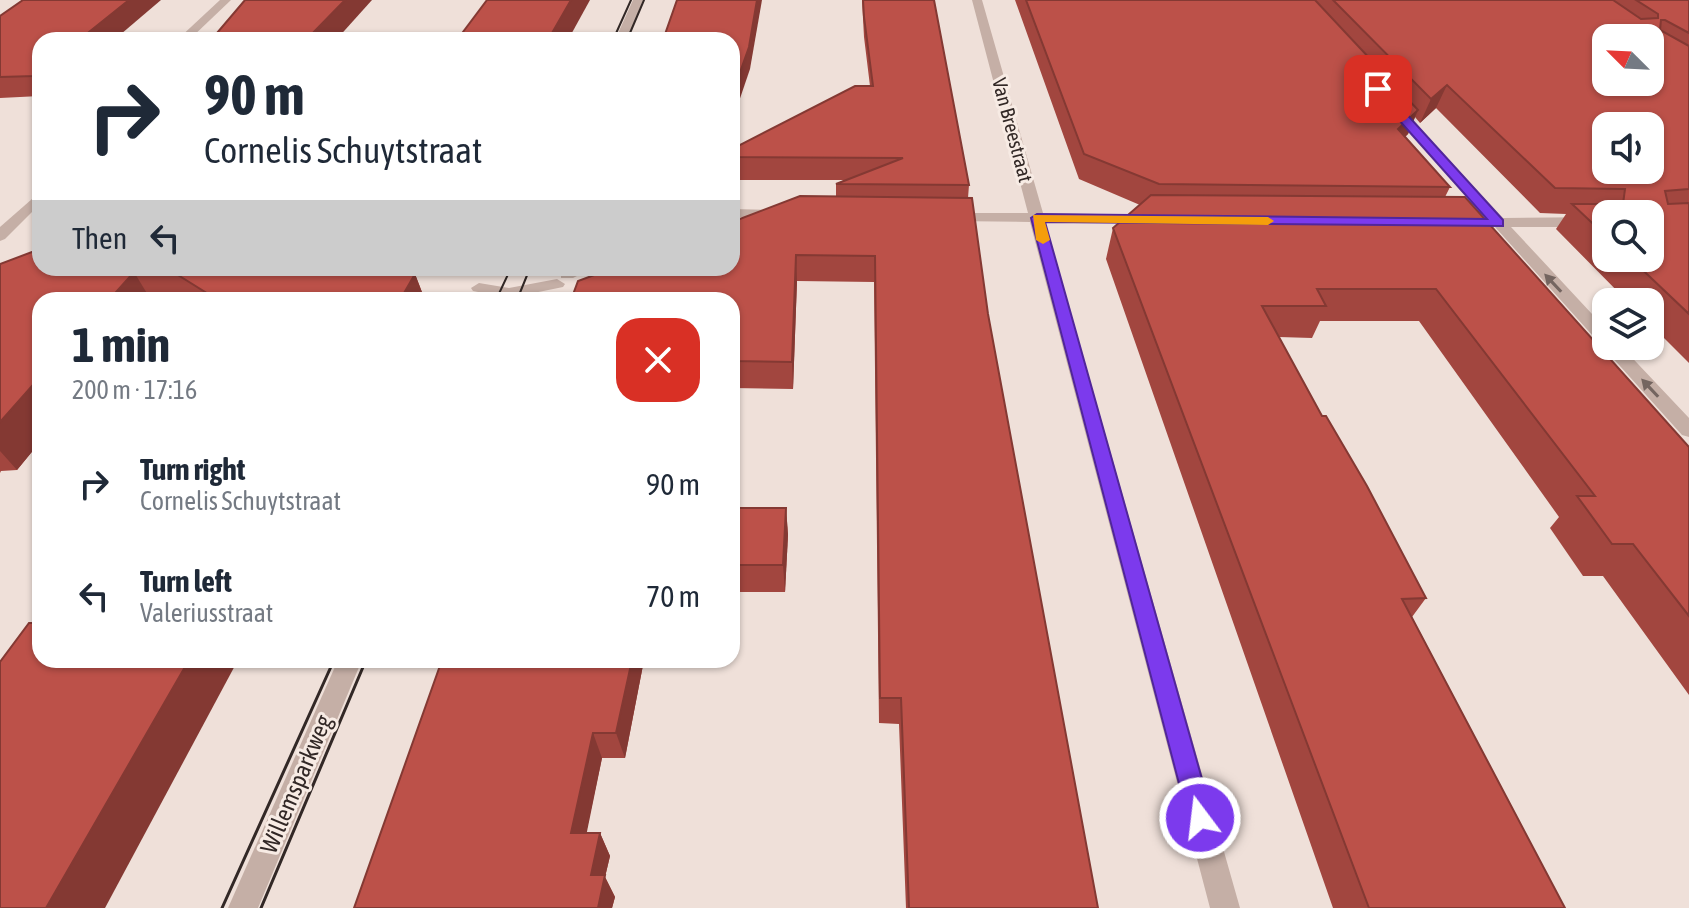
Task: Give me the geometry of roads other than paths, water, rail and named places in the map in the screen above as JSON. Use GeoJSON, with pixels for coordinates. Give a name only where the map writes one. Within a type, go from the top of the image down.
{"type":"FeatureCollection","features":[{"type":"Feature","properties":{"kind":"street"},"geometry":{"type":"LineString","coordinates":[[192,32],[226,0]]}},
{"type":"Feature","properties":{"kind":"street"},"geometry":{"type":"LineString","coordinates":[[624,32],[638,0]]}},
{"type":"Feature","properties":{"kind":"street","name":"Van Breestraat"},"geometry":{"type":"LineString","coordinates":[[977,0],[1225,908]]}},
{"type":"Feature","properties":{"kind":"street"},"geometry":{"type":"LineString","coordinates":[[1382,94],[1592,325]]}},
{"type":"Feature","properties":{"kind":"street"},"geometry":{"type":"LineString","coordinates":[[0,236],[32,205]]}},
{"type":"Feature","properties":{"kind":"street"},"geometry":{"type":"LineString","coordinates":[[740,213],[793,214]]}},
{"type":"Feature","properties":{"kind":"street"},"geometry":{"type":"LineString","coordinates":[[22,216],[32,216]]}},
{"type":"Feature","properties":{"kind":"street"},"geometry":{"type":"LineString","coordinates":[[930,216],[1165,220]]}},
{"type":"Feature","properties":{"kind":"street"},"geometry":{"type":"LineString","coordinates":[[1451,223],[1592,222]]}},
{"type":"Feature","properties":{"kind":"street"},"geometry":{"type":"LineString","coordinates":[[512,292],[565,276]]}},
{"type":"Feature","properties":{"kind":"street"},"geometry":{"type":"LineString","coordinates":[[549,292],[565,276]]}},
{"type":"Feature","properties":{"kind":"street"},"geometry":{"type":"LineString","coordinates":[[1624,360],[1689,430]]}},
{"type":"Feature","properties":{"kind":"street","name":"Willemsparkweg"},"geometry":{"type":"LineString","coordinates":[[243,908],[347,668]]}},
{"type":"Feature","properties":{"kind":"tram line"},"geometry":{"type":"LineString","coordinates":[[617,32],[631,0]]}},
{"type":"Feature","properties":{"kind":"tram line"},"geometry":{"type":"LineString","coordinates":[[630,32],[644,0]]}},
{"type":"Feature","properties":{"kind":"tram line"},"geometry":{"type":"LineString","coordinates":[[500,292],[507,276]]}},
{"type":"Feature","properties":{"kind":"tram line"},"geometry":{"type":"LineString","coordinates":[[520,292],[527,276]]}},
{"type":"Feature","properties":{"kind":"tram line"},"geometry":{"type":"LineString","coordinates":[[222,908],[330,668]]}},
{"type":"Feature","properties":{"kind":"tram line"},"geometry":{"type":"LineString","coordinates":[[261,908],[363,668]]}}]}
